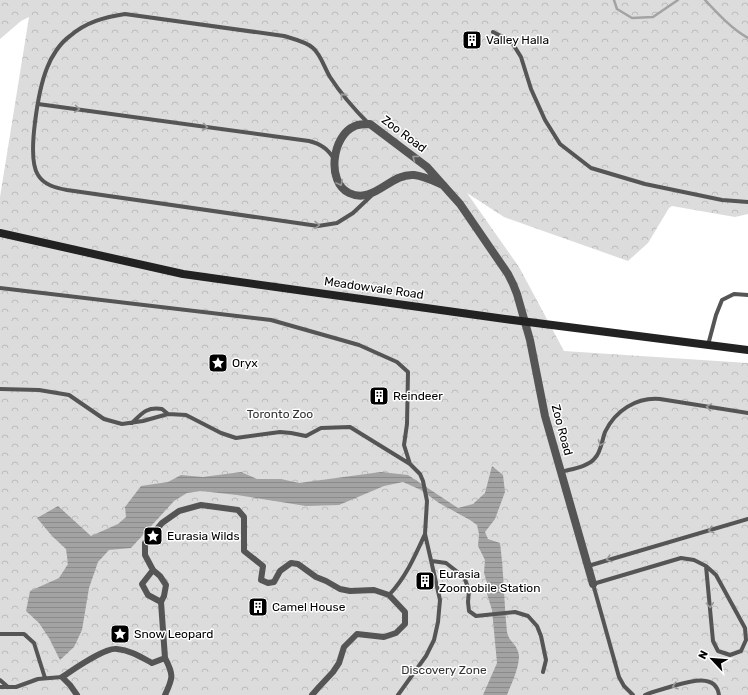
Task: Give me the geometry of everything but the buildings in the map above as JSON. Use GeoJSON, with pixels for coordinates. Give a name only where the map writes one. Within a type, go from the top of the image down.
{"type":"FeatureCollection","features":[{"type":"Feature","properties":{"kind":"main road","name":"Meadowvale Road"},"geometry":{"type":"LineString","coordinates":[[0,233],[183,274],[748,350]]}},
{"type":"Feature","properties":{"kind":"street","name":"Zoo Road"},"geometry":{"type":"LineString","coordinates":[[443,185],[414,175],[399,178],[372,194],[362,196],[356,195],[342,189],[338,183],[334,159],[339,142],[345,133],[353,126],[370,124],[427,167],[460,204],[508,274],[518,294],[545,416],[593,584]]}},
{"type":"Feature","properties":{"kind":"street"},"geometry":{"type":"LineString","coordinates":[[165,695],[172,681],[171,668],[166,658],[161,602],[166,585],[160,576],[153,570],[145,555],[145,543],[162,523],[179,510],[201,505],[238,510],[244,517],[244,551],[263,566],[261,580],[268,583],[274,582],[280,571],[291,563],[298,564],[316,577],[340,589],[350,591],[374,590],[389,595],[405,612],[405,624],[396,633],[384,637],[357,634],[344,647],[339,663],[333,672],[312,695]]}},
{"type":"Feature","properties":{"kind":"street"},"geometry":{"type":"LineString","coordinates":[[153,570],[142,584],[148,595],[161,602]]}},
{"type":"Feature","properties":{"kind":"street"},"geometry":{"type":"LineString","coordinates":[[77,695],[62,677],[105,651],[115,648],[128,651],[152,663],[166,658]]}},
{"type":"Feature","properties":{"kind":"lane"},"geometry":{"type":"LineString","coordinates":[[370,124],[354,109],[341,93],[328,74],[318,53],[304,42],[284,36],[125,14],[101,18],[89,24],[69,36],[52,56],[46,68],[38,104],[32,150],[34,165],[38,175],[52,187],[278,221],[318,226],[337,223],[353,213],[372,194]]}},
{"type":"Feature","properties":{"kind":"lane"},"geometry":{"type":"LineString","coordinates":[[493,32],[511,41],[521,56],[531,89],[545,120],[560,144],[591,168],[645,184],[722,200],[748,202]]}},
{"type":"Feature","properties":{"kind":"lane"},"geometry":{"type":"LineString","coordinates":[[38,104],[309,141],[318,143],[325,148],[330,152],[334,159]]}},
{"type":"Feature","properties":{"kind":"lane"},"geometry":{"type":"LineString","coordinates":[[0,288],[271,320],[360,345],[397,362],[408,372],[407,424],[404,445],[410,464]]}},
{"type":"Feature","properties":{"kind":"lane"},"geometry":{"type":"LineString","coordinates":[[708,345],[716,315],[722,300],[734,294],[748,295]]}},
{"type":"Feature","properties":{"kind":"lane"},"geometry":{"type":"LineString","coordinates":[[0,389],[39,390],[69,395],[104,419],[122,424],[168,414],[186,415],[221,433],[236,438],[280,432],[306,436],[321,428],[350,427],[410,464],[420,474],[423,481],[427,501],[425,534],[440,600],[438,622],[434,640],[426,656],[398,695]]}},
{"type":"Feature","properties":{"kind":"lane"},"geometry":{"type":"LineString","coordinates":[[561,472],[585,465],[595,458],[610,424],[626,407],[642,400],[649,398],[660,399],[748,413]]}},
{"type":"Feature","properties":{"kind":"lane"},"geometry":{"type":"LineString","coordinates":[[132,423],[144,411],[153,408],[162,409],[168,414]]}},
{"type":"Feature","properties":{"kind":"lane"},"geometry":{"type":"LineString","coordinates":[[588,566],[748,519]]}},
{"type":"Feature","properties":{"kind":"lane"},"geometry":{"type":"LineString","coordinates":[[389,595],[400,584],[409,569],[425,534]]}},
{"type":"Feature","properties":{"kind":"lane"},"geometry":{"type":"LineString","coordinates":[[593,584],[681,558],[694,560],[706,566],[716,575],[745,628],[746,640],[741,650],[730,655],[718,651],[713,641],[706,566]]}},
{"type":"Feature","properties":{"kind":"lane"},"geometry":{"type":"LineString","coordinates":[[432,561],[446,563],[464,577],[469,590],[469,611],[476,616],[515,612],[528,616],[537,626],[541,636],[546,660],[543,672]]}},
{"type":"Feature","properties":{"kind":"lane","name":"Zoo Road"},"geometry":{"type":"LineString","coordinates":[[593,584],[619,677],[624,686],[633,695]]}},
{"type":"Feature","properties":{"kind":"lane"},"geometry":{"type":"LineString","coordinates":[[0,634],[24,634],[34,643],[44,678]]}},
{"type":"Feature","properties":{"kind":"lane"},"geometry":{"type":"LineString","coordinates":[[0,687],[16,687],[44,678],[62,677]]}},
{"type":"Feature","properties":{"kind":"lane"},"geometry":{"type":"LineString","coordinates":[[0,680],[8,687]]}},
{"type":"Feature","properties":{"kind":"lane"},"geometry":{"type":"LineString","coordinates":[[645,695],[695,680],[705,680],[713,684],[718,690],[719,695]]}},
{"type":"Feature","properties":{"kind":"green space","name":"Toronto Zoo"},"geometry":{"type":"Polygon","coordinates":[[[0,0],[748,0],[748,214],[735,217],[672,206],[669,208],[648,243],[628,261],[504,217],[467,193],[519,267],[564,351],[748,363],[748,695],[0,695],[0,197],[29,17],[21,21],[0,39],[0,0]]]}},
{"type":"Feature","properties":{"kind":"shaded area"},"geometry":{"type":"Polygon","coordinates":[[[492,466],[503,475],[505,492],[495,519],[485,532],[488,539],[500,543],[507,632],[509,638],[519,653],[516,672],[507,695],[483,695],[497,663],[492,610],[487,594],[488,586],[484,573],[485,560],[478,546],[479,534],[477,525],[439,503],[421,490],[403,482],[384,486],[339,505],[306,506],[201,491],[187,493],[174,501],[131,548],[109,550],[98,562],[89,588],[82,630],[74,647],[60,660],[49,638],[39,623],[26,611],[30,591],[59,578],[68,564],[66,549],[52,536],[37,518],[58,506],[91,536],[118,524],[126,517],[125,507],[141,486],[168,482],[181,475],[203,477],[241,472],[257,479],[281,479],[299,483],[381,472],[408,475],[458,508],[473,504],[485,493],[492,466]]]}},
{"type":"Feature","properties":{"kind":"waterway"},"geometry":{"type":"LineString","coordinates":[[614,0],[617,9],[632,18],[653,17],[678,0]]}},
{"type":"Feature","properties":{"kind":"waterway"},"geometry":{"type":"LineString","coordinates":[[705,0],[731,26],[748,38]]}},
{"type":"Feature","properties":{"kind":"place","name":"Valley Halla"},"geometry":{"type":"Point","coordinates":[472,40]}},
{"type":"Feature","properties":{"kind":"place","name":"Oryx"},"geometry":{"type":"Point","coordinates":[218,363]}},
{"type":"Feature","properties":{"kind":"place","name":"Reindeer"},"geometry":{"type":"Point","coordinates":[379,396]}},
{"type":"Feature","properties":{"kind":"place","name":"Eurasia Wilds"},"geometry":{"type":"Point","coordinates":[153,536]}},
{"type":"Feature","properties":{"kind":"place","name":"Eurasia Zoomobile Station"},"geometry":{"type":"Point","coordinates":[425,581]}},
{"type":"Feature","properties":{"kind":"place","name":"Camel House"},"geometry":{"type":"Point","coordinates":[258,607]}},
{"type":"Feature","properties":{"kind":"place","name":"Snow Leopard"},"geometry":{"type":"Point","coordinates":[120,634]}},
{"type":"Feature","properties":{"kind":"park label","name":"Discovery Zone"},"geometry":{"type":"Point","coordinates":[444,670]}}]}
